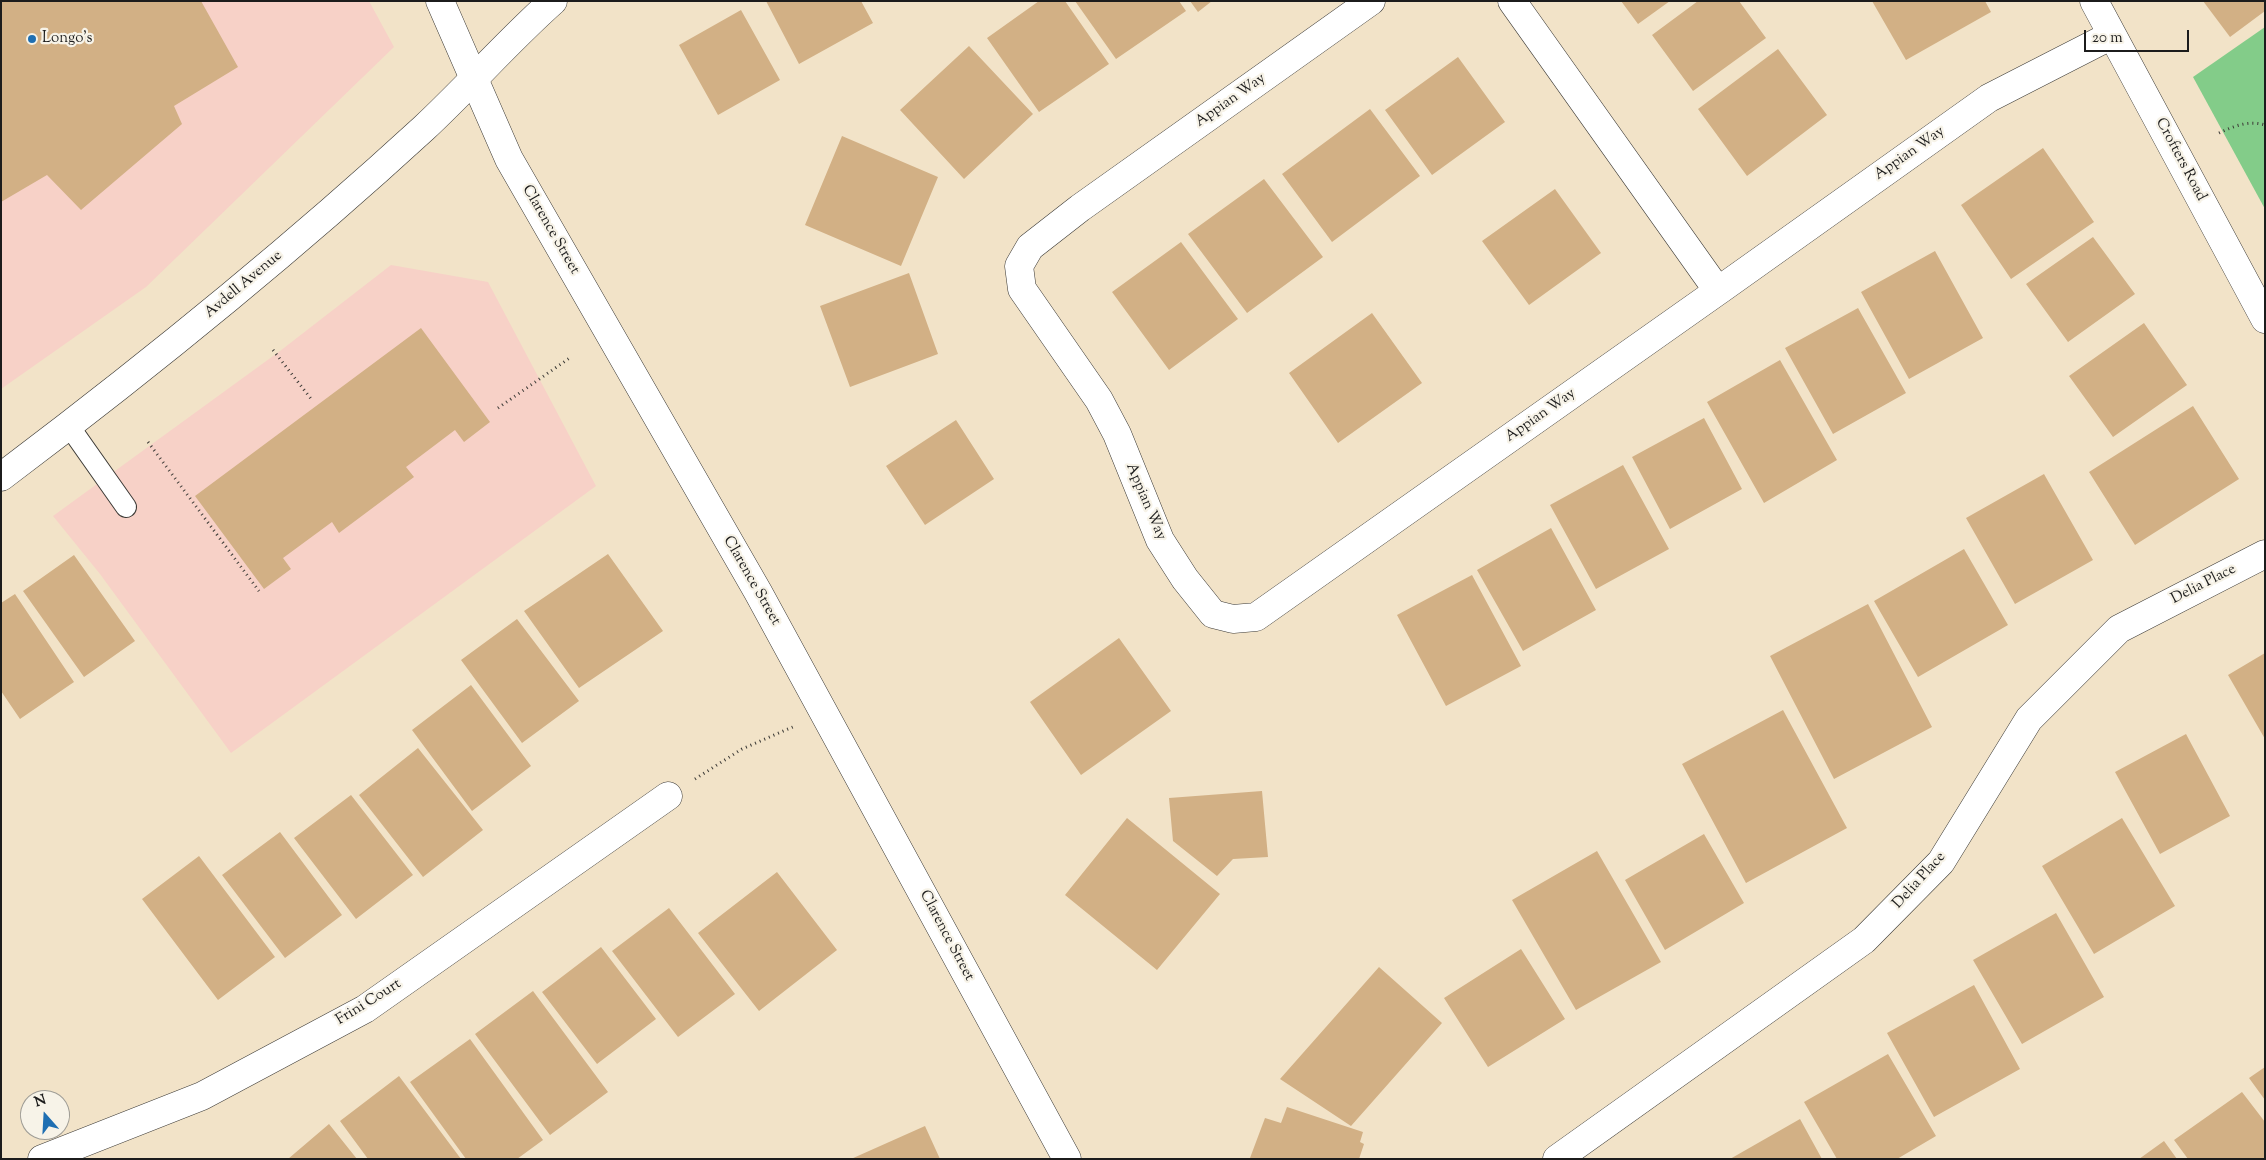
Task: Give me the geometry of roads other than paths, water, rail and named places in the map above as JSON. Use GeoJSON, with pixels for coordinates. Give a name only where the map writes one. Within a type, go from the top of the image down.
{"type":"FeatureCollection","features":[{"type":"Feature","properties":{"kind":"street","name":"Clarence Street"},"geometry":{"type":"LineString","coordinates":[[440,1],[509,159],[758,592],[1067,1159]]}},
{"type":"Feature","properties":{"kind":"street"},"geometry":{"type":"LineString","coordinates":[[474,79],[553,1]]}},
{"type":"Feature","properties":{"kind":"street","name":"Appian Way"},"geometry":{"type":"LineString","coordinates":[[1371,1],[1080,208],[1030,247],[1019,266],[1022,289],[1099,400],[1117,434],[1160,540],[1185,579],[1213,614],[1233,620],[1256,617],[1989,98],[2112,35]]}},
{"type":"Feature","properties":{"kind":"street"},"geometry":{"type":"LineString","coordinates":[[1512,1],[1718,291]]}},
{"type":"Feature","properties":{"kind":"street","name":"Crofters Road"},"geometry":{"type":"LineString","coordinates":[[2094,1],[2265,320]]}},
{"type":"Feature","properties":{"kind":"street","name":"Avdell Avenue"},"geometry":{"type":"LineString","coordinates":[[1,478],[250,281],[425,128],[474,79]]}},
{"type":"Feature","properties":{"kind":"street","name":"Delia Place"},"geometry":{"type":"LineString","coordinates":[[1557,1159],[1864,940],[1941,862],[2029,719],[2119,629],[2265,554]]}},
{"type":"Feature","properties":{"kind":"street","name":"Frini Court"},"geometry":{"type":"LineString","coordinates":[[42,1159],[202,1096],[365,1009],[668,796]]}},
{"type":"Feature","properties":{"kind":"lane"},"geometry":{"type":"LineString","coordinates":[[69,426],[126,507]]}},
{"type":"Feature","properties":{"kind":"place","name":"Longo's"},"geometry":{"type":"Point","coordinates":[32,39]}}]}
